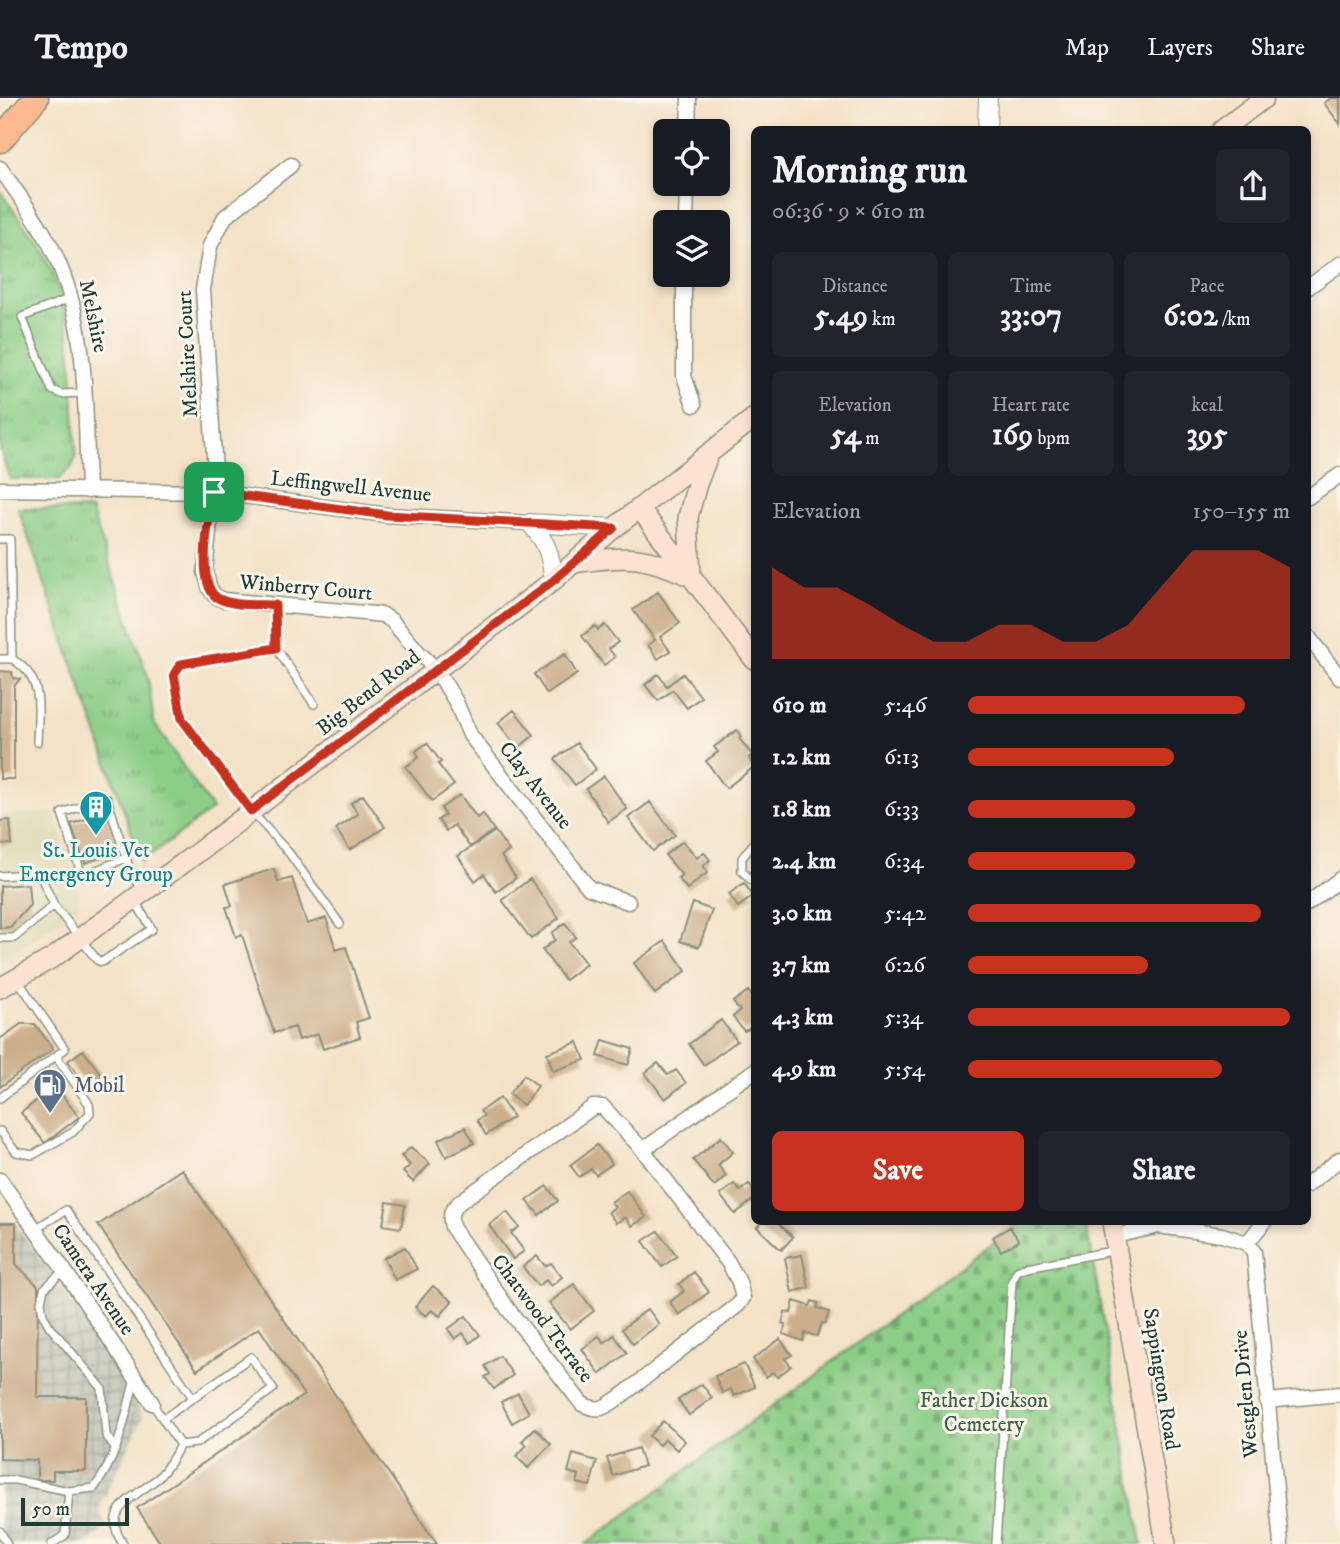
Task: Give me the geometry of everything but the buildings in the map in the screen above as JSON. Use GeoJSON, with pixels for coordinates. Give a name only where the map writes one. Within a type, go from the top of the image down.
{"type":"FeatureCollection","features":[{"type":"Feature","properties":{"kind":"highway"},"geometry":{"type":"LineString","coordinates":[[0,140],[36,98]]}},
{"type":"Feature","properties":{"kind":"main road"},"geometry":{"type":"LineString","coordinates":[[1227,126],[1264,98]]}},
{"type":"Feature","properties":{"kind":"main road","name":"Big Bend Road"},"geometry":{"type":"LineString","coordinates":[[8,983],[79,939],[251,811],[554,580],[614,528],[751,420]]}},
{"type":"Feature","properties":{"kind":"main road"},"geometry":{"type":"LineString","coordinates":[[691,578],[688,517],[709,452]]}},
{"type":"Feature","properties":{"kind":"main road"},"geometry":{"type":"LineString","coordinates":[[640,509],[751,655]]}},
{"type":"Feature","properties":{"kind":"main road"},"geometry":{"type":"LineString","coordinates":[[573,563],[639,558],[663,564],[691,578]]}},
{"type":"Feature","properties":{"kind":"main road","name":"Sappington Road"},"geometry":{"type":"LineString","coordinates":[[1115,1236],[1166,1544]]}},
{"type":"Feature","properties":{"kind":"street"},"geometry":{"type":"LineString","coordinates":[[688,119],[689,98]]}},
{"type":"Feature","properties":{"kind":"street"},"geometry":{"type":"LineString","coordinates":[[987,126],[988,98]]}},
{"type":"Feature","properties":{"kind":"street","name":"Melshire Court"},"geometry":{"type":"LineString","coordinates":[[214,492],[215,471],[203,290],[210,246],[225,217],[291,165]]}},
{"type":"Feature","properties":{"kind":"street","name":"Melshire"},"geometry":{"type":"LineString","coordinates":[[0,168],[54,253],[72,298],[82,349],[88,491]]}},
{"type":"Feature","properties":{"kind":"street"},"geometry":{"type":"LineString","coordinates":[[1311,285],[1340,264]]}},
{"type":"Feature","properties":{"kind":"street"},"geometry":{"type":"LineString","coordinates":[[684,287],[684,376],[694,405]]}},
{"type":"Feature","properties":{"kind":"street"},"geometry":{"type":"LineString","coordinates":[[1311,495],[1340,475]]}},
{"type":"Feature","properties":{"kind":"street","name":"Leffingwell Avenue"},"geometry":{"type":"LineString","coordinates":[[0,489],[214,492],[387,515],[614,528]]}},
{"type":"Feature","properties":{"kind":"street","name":"Winberry Court"},"geometry":{"type":"LineString","coordinates":[[214,492],[209,515],[205,572],[215,596],[223,600],[383,615],[392,621],[436,669]]}},
{"type":"Feature","properties":{"kind":"street"},"geometry":{"type":"LineString","coordinates":[[530,523],[550,551],[554,580]]}},
{"type":"Feature","properties":{"kind":"street"},"geometry":{"type":"LineString","coordinates":[[1311,640],[1340,678]]}},
{"type":"Feature","properties":{"kind":"street","name":"Clay Avenue"},"geometry":{"type":"LineString","coordinates":[[436,669],[456,702],[470,735],[589,888],[628,902]]}},
{"type":"Feature","properties":{"kind":"street"},"geometry":{"type":"LineString","coordinates":[[1311,901],[1340,879]]}},
{"type":"Feature","properties":{"kind":"street"},"geometry":{"type":"LineString","coordinates":[[642,1150],[751,1072]]}},
{"type":"Feature","properties":{"kind":"street","name":"Chatwood Terrace"},"geometry":{"type":"LineString","coordinates":[[593,1107],[603,1107],[642,1150],[728,1262],[739,1282],[743,1298],[738,1305],[620,1397],[594,1410],[582,1404],[508,1310],[452,1227],[449,1216],[451,1210],[461,1201],[579,1114],[593,1107]]}},
{"type":"Feature","properties":{"kind":"street"},"geometry":{"type":"LineString","coordinates":[[1311,1182],[1340,1159]]}},
{"type":"Feature","properties":{"kind":"street","name":"Camera Avenue"},"geometry":{"type":"LineString","coordinates":[[0,1180],[64,1270],[152,1403]]}},
{"type":"Feature","properties":{"kind":"street"},"geometry":{"type":"LineString","coordinates":[[1115,1236],[1159,1226],[1222,1235],[1247,1243],[1262,1225]]}},
{"type":"Feature","properties":{"kind":"street","name":"Westglen Drive"},"geometry":{"type":"LineString","coordinates":[[1247,1243],[1254,1252],[1281,1544]]}},
{"type":"Feature","properties":{"kind":"street"},"geometry":{"type":"LineString","coordinates":[[1266,1401],[1340,1394]]}},
{"type":"Feature","properties":{"kind":"lane"},"geometry":{"type":"LineString","coordinates":[[72,298],[22,317],[52,390],[61,394],[84,393]]}},
{"type":"Feature","properties":{"kind":"lane"},"geometry":{"type":"LineString","coordinates":[[0,539],[10,539],[12,659]]}},
{"type":"Feature","properties":{"kind":"lane"},"geometry":{"type":"LineString","coordinates":[[275,605],[276,648],[314,704]]}},
{"type":"Feature","properties":{"kind":"lane"},"geometry":{"type":"LineString","coordinates":[[276,648],[181,664],[174,674],[182,719],[251,811],[289,853],[340,924]]}},
{"type":"Feature","properties":{"kind":"lane"},"geometry":{"type":"LineString","coordinates":[[0,659],[12,659],[23,666],[38,690],[37,742]]}},
{"type":"Feature","properties":{"kind":"lane"},"geometry":{"type":"LineString","coordinates":[[0,876],[39,873],[54,905],[97,960],[102,961],[150,931],[152,926],[138,895],[107,798],[62,813],[82,876],[126,858]]}},
{"type":"Feature","properties":{"kind":"lane"},"geometry":{"type":"LineString","coordinates":[[751,847],[742,859],[742,871],[751,880]]}},
{"type":"Feature","properties":{"kind":"lane"},"geometry":{"type":"LineString","coordinates":[[0,938],[14,937],[54,905]]}},
{"type":"Feature","properties":{"kind":"lane"},"geometry":{"type":"LineString","coordinates":[[0,1098],[65,1049],[8,983]]}},
{"type":"Feature","properties":{"kind":"lane"},"geometry":{"type":"LineString","coordinates":[[0,1131],[16,1152],[33,1156],[73,1132],[90,1113],[89,1104],[56,1056]]}},
{"type":"Feature","properties":{"kind":"lane"},"geometry":{"type":"LineString","coordinates":[[35,1229],[66,1210],[193,1398]]}},
{"type":"Feature","properties":{"kind":"lane"},"geometry":{"type":"LineString","coordinates":[[996,1544],[1012,1281],[1017,1271],[1115,1236]]}},
{"type":"Feature","properties":{"kind":"lane"},"geometry":{"type":"LineString","coordinates":[[64,1270],[44,1289],[41,1302],[43,1315],[102,1388],[106,1435],[116,1450]]}},
{"type":"Feature","properties":{"kind":"lane"},"geometry":{"type":"LineString","coordinates":[[163,1419],[251,1357],[273,1389],[197,1443],[180,1445]]}},
{"type":"Feature","properties":{"kind":"lane"},"geometry":{"type":"LineString","coordinates":[[0,1480],[15,1480],[69,1491],[94,1488],[107,1471],[116,1450],[135,1377]]}},
{"type":"Feature","properties":{"kind":"lane"},"geometry":{"type":"LineString","coordinates":[[152,1403],[180,1445]]}},
{"type":"Feature","properties":{"kind":"lane"},"geometry":{"type":"LineString","coordinates":[[123,1544],[116,1527],[117,1513],[126,1501],[158,1477],[172,1461],[180,1445]]}},
{"type":"Feature","properties":{"kind":"lane"},"geometry":{"type":"LineString","coordinates":[[52,1544],[65,1535],[69,1491]]}},
{"type":"Feature","properties":{"kind":"lane"},"geometry":{"type":"LineString","coordinates":[[0,1531],[7,1544]]}},
{"type":"Feature","properties":{"kind":"shaded area"},"geometry":{"type":"Polygon","coordinates":[[[54,812],[79,893],[78,906],[20,949],[0,960],[0,816],[54,812]]]}},
{"type":"Feature","properties":{"kind":"shaded area"},"geometry":{"type":"Polygon","coordinates":[[[0,1222],[14,1222],[120,1368],[143,1417],[99,1508],[106,1528],[85,1544],[0,1544],[0,1222]]]}},
{"type":"Feature","properties":{"kind":"green space"},"geometry":{"type":"Polygon","coordinates":[[[0,191],[45,258],[56,282],[67,322],[76,458],[71,468],[59,479],[10,479],[0,450],[0,191]]]}},
{"type":"Feature","properties":{"kind":"green space"},"geometry":{"type":"Polygon","coordinates":[[[18,508],[91,510],[148,677],[154,723],[212,809],[142,862],[18,508]]]}},
{"type":"Feature","properties":{"kind":"green space","name":"Father Dickson Cemetery"},"geometry":{"type":"Polygon","coordinates":[[[1017,1225],[1087,1225],[1142,1544],[586,1544],[1017,1225]]]}},
{"type":"Feature","properties":{"kind":"place","name":"St. Louis Vet Emergency Group"},"geometry":{"type":"Point","coordinates":[96,837]}},
{"type":"Feature","properties":{"kind":"place","name":"Mobil"},"geometry":{"type":"Point","coordinates":[50,1115]}},
{"type":"Feature","properties":{"kind":"route"},"geometry":{"type":"LineString","coordinates":[[214,492],[387,515],[614,528],[554,580],[251,811],[182,719],[174,674],[181,664],[276,648],[275,605],[223,600],[215,596],[206,582],[209,515],[214,492]]}}]}
